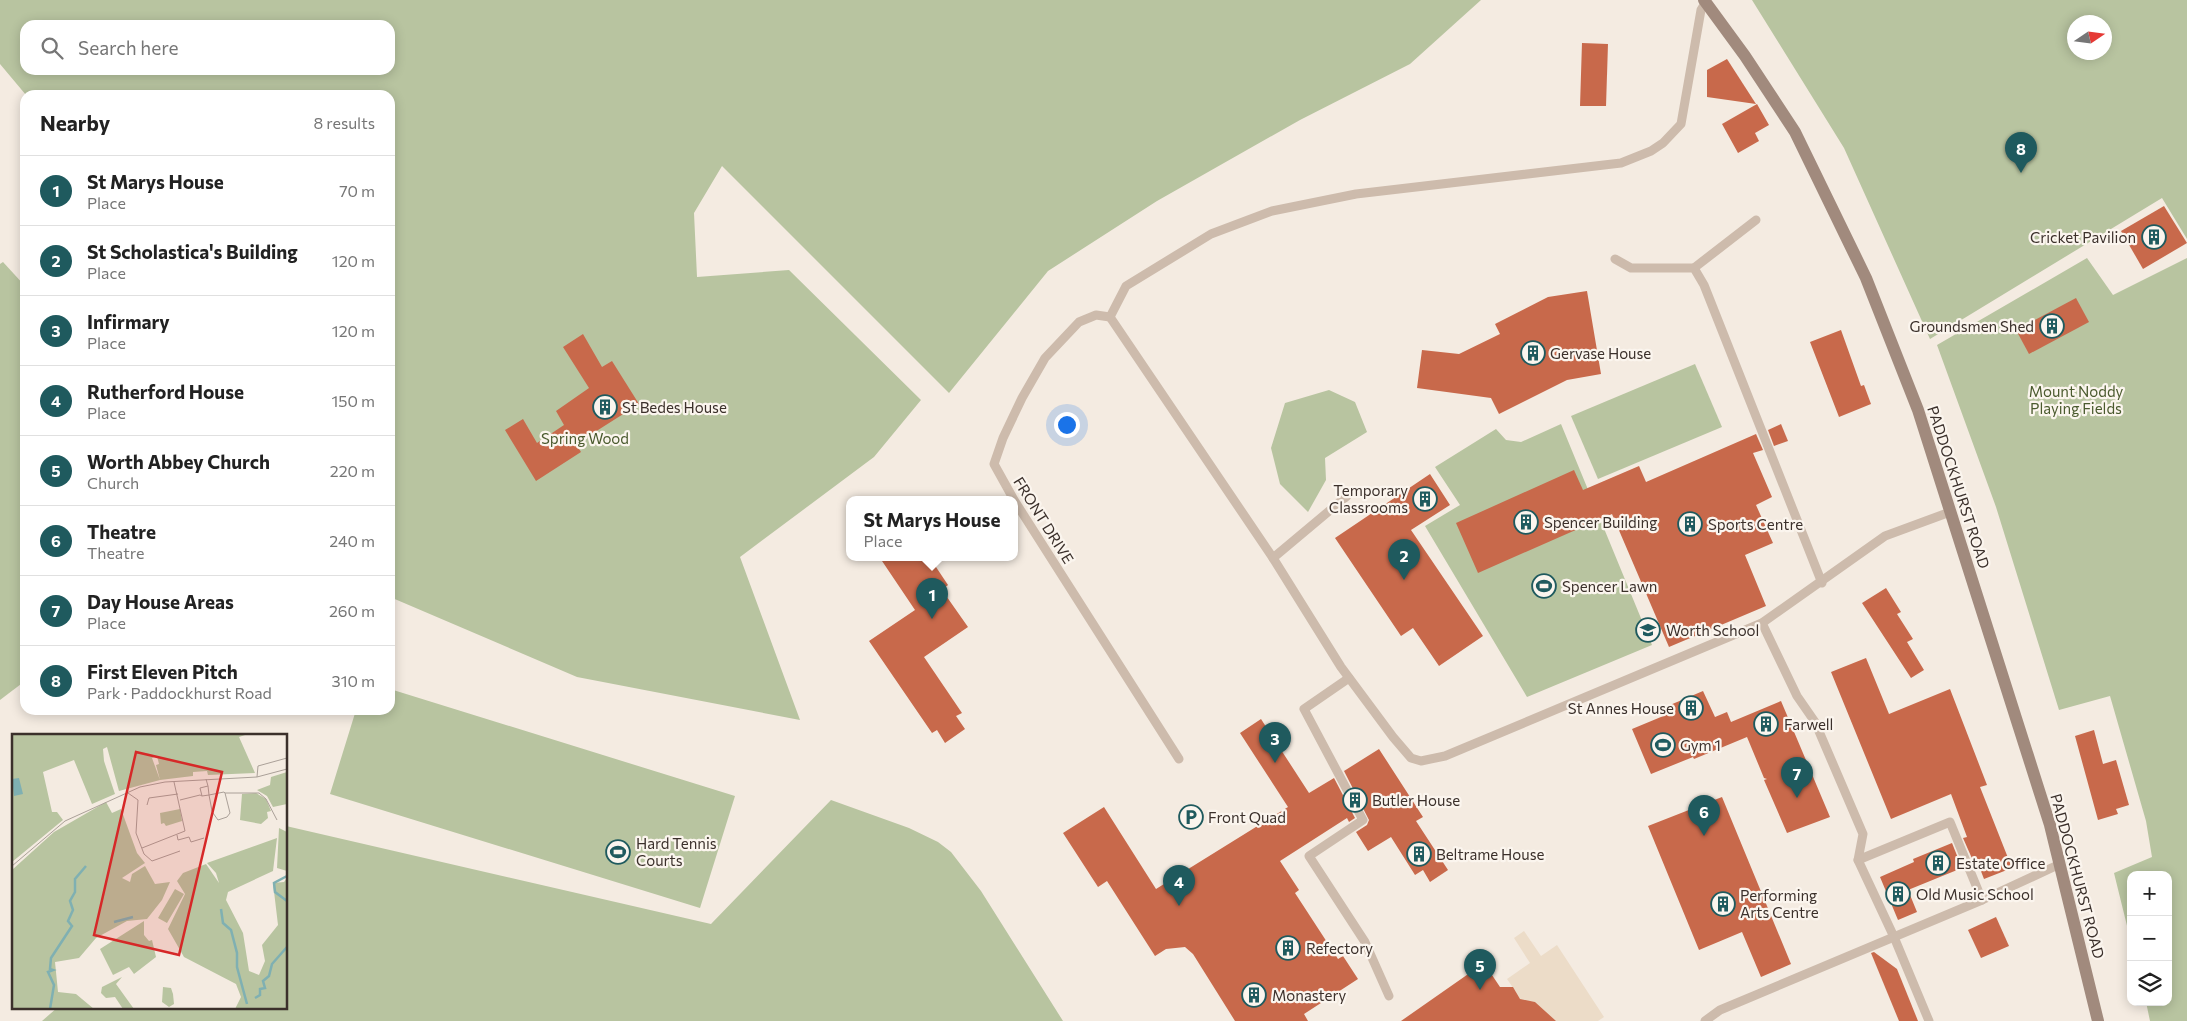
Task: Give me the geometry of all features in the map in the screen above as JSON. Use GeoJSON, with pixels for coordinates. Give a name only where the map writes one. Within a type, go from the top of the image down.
{"type":"FeatureCollection","features":[{"type":"Feature","properties":{"kind":"main road","name":"PADDOCKHURST ROAD"},"geometry":{"type":"LineString","coordinates":[[1705,1],[1745,56],[1795,132],[1866,278],[1918,410],[2050,825],[2098,1021]]}},
{"type":"Feature","properties":{"kind":"lane"},"geometry":{"type":"LineString","coordinates":[[1705,1],[1701,10],[1681,124],[1663,143],[1651,151],[1621,163],[1356,194],[1272,211],[1211,234],[1126,286],[1110,317],[1273,558],[1349,678],[1410,758],[1421,761],[1445,756],[1762,623],[1885,536],[1950,512]]}},
{"type":"Feature","properties":{"kind":"lane"},"geometry":{"type":"LineString","coordinates":[[1615,259],[1631,268],[1694,268],[1756,220]]}},
{"type":"Feature","properties":{"kind":"lane"},"geometry":{"type":"LineString","coordinates":[[1694,268],[1704,285],[1822,582]]}},
{"type":"Feature","properties":{"kind":"lane","name":"FRONT DRIVE"},"geometry":{"type":"LineString","coordinates":[[1012,496],[994,464],[1003,438],[1022,398],[1045,358],[1080,322],[1096,315],[1110,317]]}},
{"type":"Feature","properties":{"kind":"lane"},"geometry":{"type":"LineString","coordinates":[[1273,558],[1347,496]]}},
{"type":"Feature","properties":{"kind":"lane","name":"FRONT DRIVE"},"geometry":{"type":"LineString","coordinates":[[1018,506],[1179,759]]}},
{"type":"Feature","properties":{"kind":"lane"},"geometry":{"type":"LineString","coordinates":[[1762,623],[1798,696],[1815,722],[1863,834],[1858,860],[1894,937],[1928,1021]]}},
{"type":"Feature","properties":{"kind":"lane"},"geometry":{"type":"LineString","coordinates":[[1349,678],[1304,709],[1363,820],[1309,856],[1365,942],[1389,996]]}},
{"type":"Feature","properties":{"kind":"lane"},"geometry":{"type":"LineString","coordinates":[[1858,860],[1950,822],[1982,900]]}},
{"type":"Feature","properties":{"kind":"lane"},"geometry":{"type":"LineString","coordinates":[[1705,1021],[1720,1010],[1982,900],[2060,864]]}},
{"type":"Feature","properties":{"kind":"green space","name":"Spring Wood"},"geometry":{"type":"Polygon","coordinates":[[[0,0],[1481,0],[1410,64],[1300,120],[1157,201],[1048,271],[949,393],[722,166],[694,213],[697,277],[789,270],[921,400],[874,457],[740,557],[800,720],[577,677],[395,599],[395,90],[22,90],[0,64],[0,0]]]}},
{"type":"Feature","properties":{"kind":"green space"},"geometry":{"type":"Polygon","coordinates":[[[1752,0],[2187,0],[2187,239],[2162,198],[1930,339],[1844,148],[1752,0]]]}},
{"type":"Feature","properties":{"kind":"green space","name":"Mount Noddy Playing Fields"},"geometry":{"type":"Polygon","coordinates":[[[2087,258],[2113,295],[2187,258],[2187,1021],[2150,1021],[2147,1006],[2172,1006],[2172,871],[2127,871],[2127,926],[2114,873],[2152,857],[2146,821],[2110,696],[2059,710],[1996,507],[1937,345],[2087,258]]]}},
{"type":"Feature","properties":{"kind":"green space"},"geometry":{"type":"Polygon","coordinates":[[[3,262],[20,281],[20,685],[0,700],[0,264],[3,262]]]}},
{"type":"Feature","properties":{"kind":"green space"},"geometry":{"type":"Polygon","coordinates":[[[1695,364],[1722,427],[1598,479],[1571,416],[1695,364]]]}},
{"type":"Feature","properties":{"kind":"green space"},"geometry":{"type":"Polygon","coordinates":[[[1329,390],[1355,402],[1367,432],[1325,458],[1326,480],[1308,512],[1280,484],[1271,448],[1285,403],[1329,390]]]}},
{"type":"Feature","properties":{"kind":"green space","name":"Spencer Lawn"},"geometry":{"type":"Polygon","coordinates":[[[1561,424],[1652,645],[1527,697],[1425,526],[1460,505],[1435,467],[1496,429],[1506,440],[1521,442],[1561,424]]]}},
{"type":"Feature","properties":{"kind":"green space","name":"Hard Tennis Courts"},"geometry":{"type":"Polygon","coordinates":[[[395,691],[735,796],[700,908],[330,794],[354,715],[395,715],[395,691]]]}},
{"type":"Feature","properties":{"kind":"green space"},"geometry":{"type":"Polygon","coordinates":[[[831,800],[909,828],[938,842],[951,852],[981,891],[1063,1021],[42,1021],[57,1008],[288,1008],[288,826],[711,924],[831,800]]]}},
{"type":"Feature","properties":{"kind":"shaded area"},"geometry":{"type":"Polygon","coordinates":[[[1524,931],[1541,956],[1557,945],[1604,1017],[1598,1021],[1545,1021],[1542,1009],[1535,1002],[1528,1001],[1520,1004],[1515,997],[1516,992],[1507,979],[1530,963],[1514,938],[1524,931]]]}},
{"type":"Feature","properties":{"kind":"building"},"geometry":{"type":"Polygon","coordinates":[[[1582,43],[1608,44],[1606,106],[1580,106],[1582,43]]]}},
{"type":"Feature","properties":{"kind":"building"},"geometry":{"type":"Polygon","coordinates":[[[1727,59],[1756,104],[1707,97],[1707,70],[1727,59]]]}},
{"type":"Feature","properties":{"kind":"building"},"geometry":{"type":"Polygon","coordinates":[[[1757,104],[1769,125],[1755,133],[1759,141],[1738,153],[1722,124],[1757,104]]]}},
{"type":"Feature","properties":{"kind":"building","name":"Cricket Pavilion"},"geometry":{"type":"Polygon","coordinates":[[[2164,206],[2187,243],[2143,269],[2121,231],[2164,206]]]}},
{"type":"Feature","properties":{"kind":"building","name":"Gervase House"},"geometry":{"type":"Polygon","coordinates":[[[1587,291],[1601,374],[1567,380],[1499,414],[1491,398],[1417,388],[1422,350],[1459,354],[1500,334],[1495,324],[1548,297],[1587,291]]]}},
{"type":"Feature","properties":{"kind":"building","name":"Groundsmen Shed"},"geometry":{"type":"Polygon","coordinates":[[[2076,298],[2089,322],[2029,354],[2016,330],[2076,298]]]}},
{"type":"Feature","properties":{"kind":"building"},"geometry":{"type":"Polygon","coordinates":[[[1841,330],[1861,386],[1864,385],[1871,404],[1839,417],[1810,342],[1841,330]]]}},
{"type":"Feature","properties":{"kind":"building","name":"St Bedes House"},"geometry":{"type":"Polygon","coordinates":[[[583,334],[602,367],[612,361],[639,404],[576,444],[581,452],[536,481],[505,430],[523,419],[537,443],[564,425],[556,411],[589,388],[563,347],[583,334]]]}},
{"type":"Feature","properties":{"kind":"building"},"geometry":{"type":"Polygon","coordinates":[[[1781,424],[1788,441],[1774,446],[1768,430],[1781,424]]]}},
{"type":"Feature","properties":{"kind":"building"},"geometry":{"type":"Polygon","coordinates":[[[1756,434],[1763,450],[1753,453],[1772,497],[1756,505],[1773,543],[1745,555],[1766,606],[1669,647],[1612,514],[1478,573],[1456,523],[1574,470],[1583,490],[1639,466],[1646,482],[1756,434]]]}},
{"type":"Feature","properties":{"kind":"building"},"geometry":{"type":"Polygon","coordinates":[[[1430,474],[1450,505],[1411,530],[1483,636],[1439,666],[1413,628],[1401,636],[1335,538],[1430,474]]]}},
{"type":"Feature","properties":{"kind":"building"},"geometry":{"type":"Polygon","coordinates":[[[882,561],[932,561],[948,585],[942,590],[968,627],[924,657],[962,713],[956,716],[965,729],[945,743],[937,730],[932,733],[869,641],[915,610],[882,561]]]}},
{"type":"Feature","properties":{"kind":"building"},"geometry":{"type":"Polygon","coordinates":[[[1886,588],[1901,612],[1897,614],[1913,639],[1907,642],[1924,670],[1911,678],[1862,603],[1886,588]]]}},
{"type":"Feature","properties":{"kind":"building"},"geometry":{"type":"Polygon","coordinates":[[[1866,658],[1889,714],[1950,689],[1987,785],[1980,787],[2012,868],[1984,879],[1977,861],[1974,863],[1963,838],[1967,837],[1951,794],[1891,819],[1831,672],[1866,658]]]}},
{"type":"Feature","properties":{"kind":"building"},"geometry":{"type":"Polygon","coordinates":[[[1703,691],[1715,717],[1727,712],[1731,722],[1781,701],[1830,817],[1787,833],[1764,780],[1767,779],[1764,778],[1747,737],[1651,774],[1632,729],[1673,712],[1670,705],[1703,691]]]}},
{"type":"Feature","properties":{"kind":"building"},"geometry":{"type":"Polygon","coordinates":[[[1261,719],[1309,793],[1334,778],[1355,818],[1349,822],[1347,818],[1280,861],[1299,890],[1295,893],[1338,959],[1343,956],[1358,979],[1304,1014],[1308,1021],[1235,1021],[1193,954],[1185,947],[1166,949],[1155,956],[1107,881],[1098,887],[1063,833],[1104,807],[1156,889],[1288,807],[1240,733],[1261,719]]]}},
{"type":"Feature","properties":{"kind":"building"},"geometry":{"type":"Polygon","coordinates":[[[2094,730],[2103,764],[2116,760],[2129,805],[2116,809],[2118,814],[2098,820],[2075,736],[2094,730]]]}},
{"type":"Feature","properties":{"kind":"building"},"geometry":{"type":"Polygon","coordinates":[[[1379,749],[1423,817],[1416,821],[1448,870],[1430,882],[1423,870],[1415,875],[1391,837],[1368,851],[1356,832],[1367,825],[1369,820],[1344,771],[1379,749]]]}},
{"type":"Feature","properties":{"kind":"building","name":"Performing Arts Centre"},"geometry":{"type":"Polygon","coordinates":[[[1722,797],[1791,964],[1761,977],[1742,932],[1699,950],[1648,826],[1722,797]]]}},
{"type":"Feature","properties":{"kind":"building"},"geometry":{"type":"Polygon","coordinates":[[[1952,843],[1962,868],[1908,890],[1917,912],[1898,920],[1880,877],[1914,862],[1913,859],[1952,843]]]}},
{"type":"Feature","properties":{"kind":"building"},"geometry":{"type":"Polygon","coordinates":[[[1996,917],[2009,946],[1981,958],[1968,930],[1996,917]]]}},
{"type":"Feature","properties":{"kind":"building"},"geometry":{"type":"Polygon","coordinates":[[[1874,952],[1897,969],[1918,1021],[1899,1021],[1871,953],[1874,952]]]}},
{"type":"Feature","properties":{"kind":"building"},"geometry":{"type":"Polygon","coordinates":[[[1484,963],[1500,987],[1513,987],[1520,999],[1535,1002],[1556,1021],[1401,1021],[1484,963]]]}},
{"type":"Feature","properties":{"kind":"place","name":"First Eleven Pitch"},"geometry":{"type":"Point","coordinates":[2021,173]}},
{"type":"Feature","properties":{"kind":"place","name":"Cricket Pavilion"},"geometry":{"type":"Point","coordinates":[2154,237]}},
{"type":"Feature","properties":{"kind":"place","name":"Groundsmen Shed"},"geometry":{"type":"Point","coordinates":[2052,326]}},
{"type":"Feature","properties":{"kind":"place","name":"Gervase House"},"geometry":{"type":"Point","coordinates":[1533,353]}},
{"type":"Feature","properties":{"kind":"place","name":"St Bedes House"},"geometry":{"type":"Point","coordinates":[605,407]}},
{"type":"Feature","properties":{"kind":"place","name":"Temporary Classrooms"},"geometry":{"type":"Point","coordinates":[1425,499]}},
{"type":"Feature","properties":{"kind":"place","name":"Spencer Building"},"geometry":{"type":"Point","coordinates":[1526,522]}},
{"type":"Feature","properties":{"kind":"place","name":"Sports Centre"},"geometry":{"type":"Point","coordinates":[1690,524]}},
{"type":"Feature","properties":{"kind":"place","name":"St Scholastica's Building"},"geometry":{"type":"Point","coordinates":[1404,580]}},
{"type":"Feature","properties":{"kind":"place","name":"Spencer Lawn"},"geometry":{"type":"Point","coordinates":[1544,586]}},
{"type":"Feature","properties":{"kind":"place","name":"St Marys House"},"geometry":{"type":"Point","coordinates":[932,619]}},
{"type":"Feature","properties":{"kind":"place","name":"Worth School"},"geometry":{"type":"Point","coordinates":[1648,630]}},
{"type":"Feature","properties":{"kind":"place","name":"St Annes House"},"geometry":{"type":"Point","coordinates":[1691,708]}},
{"type":"Feature","properties":{"kind":"place","name":"Farwell"},"geometry":{"type":"Point","coordinates":[1766,724]}},
{"type":"Feature","properties":{"kind":"place","name":"Gym 1"},"geometry":{"type":"Point","coordinates":[1663,745]}},
{"type":"Feature","properties":{"kind":"place","name":"Infirmary"},"geometry":{"type":"Point","coordinates":[1275,763]}},
{"type":"Feature","properties":{"kind":"place","name":"Day House Areas"},"geometry":{"type":"Point","coordinates":[1797,798]}},
{"type":"Feature","properties":{"kind":"place","name":"Butler House"},"geometry":{"type":"Point","coordinates":[1355,800]}},
{"type":"Feature","properties":{"kind":"place","name":"Front Quad"},"geometry":{"type":"Point","coordinates":[1191,817]}},
{"type":"Feature","properties":{"kind":"place","name":"Theatre"},"geometry":{"type":"Point","coordinates":[1704,836]}},
{"type":"Feature","properties":{"kind":"place","name":"Hard Tennis Courts"},"geometry":{"type":"Point","coordinates":[618,852]}},
{"type":"Feature","properties":{"kind":"place","name":"Beltrame House"},"geometry":{"type":"Point","coordinates":[1419,854]}},
{"type":"Feature","properties":{"kind":"place","name":"Estate Office"},"geometry":{"type":"Point","coordinates":[1938,863]}},
{"type":"Feature","properties":{"kind":"place","name":"Old Music School"},"geometry":{"type":"Point","coordinates":[1898,894]}},
{"type":"Feature","properties":{"kind":"place","name":"Performing Arts Centre"},"geometry":{"type":"Point","coordinates":[1723,904]}},
{"type":"Feature","properties":{"kind":"place","name":"Rutherford House"},"geometry":{"type":"Point","coordinates":[1179,906]}},
{"type":"Feature","properties":{"kind":"place","name":"Refectory"},"geometry":{"type":"Point","coordinates":[1288,948]}},
{"type":"Feature","properties":{"kind":"place","name":"Worth Abbey Church"},"geometry":{"type":"Point","coordinates":[1480,990]}},
{"type":"Feature","properties":{"kind":"place","name":"Monastery"},"geometry":{"type":"Point","coordinates":[1254,995]}}]}
